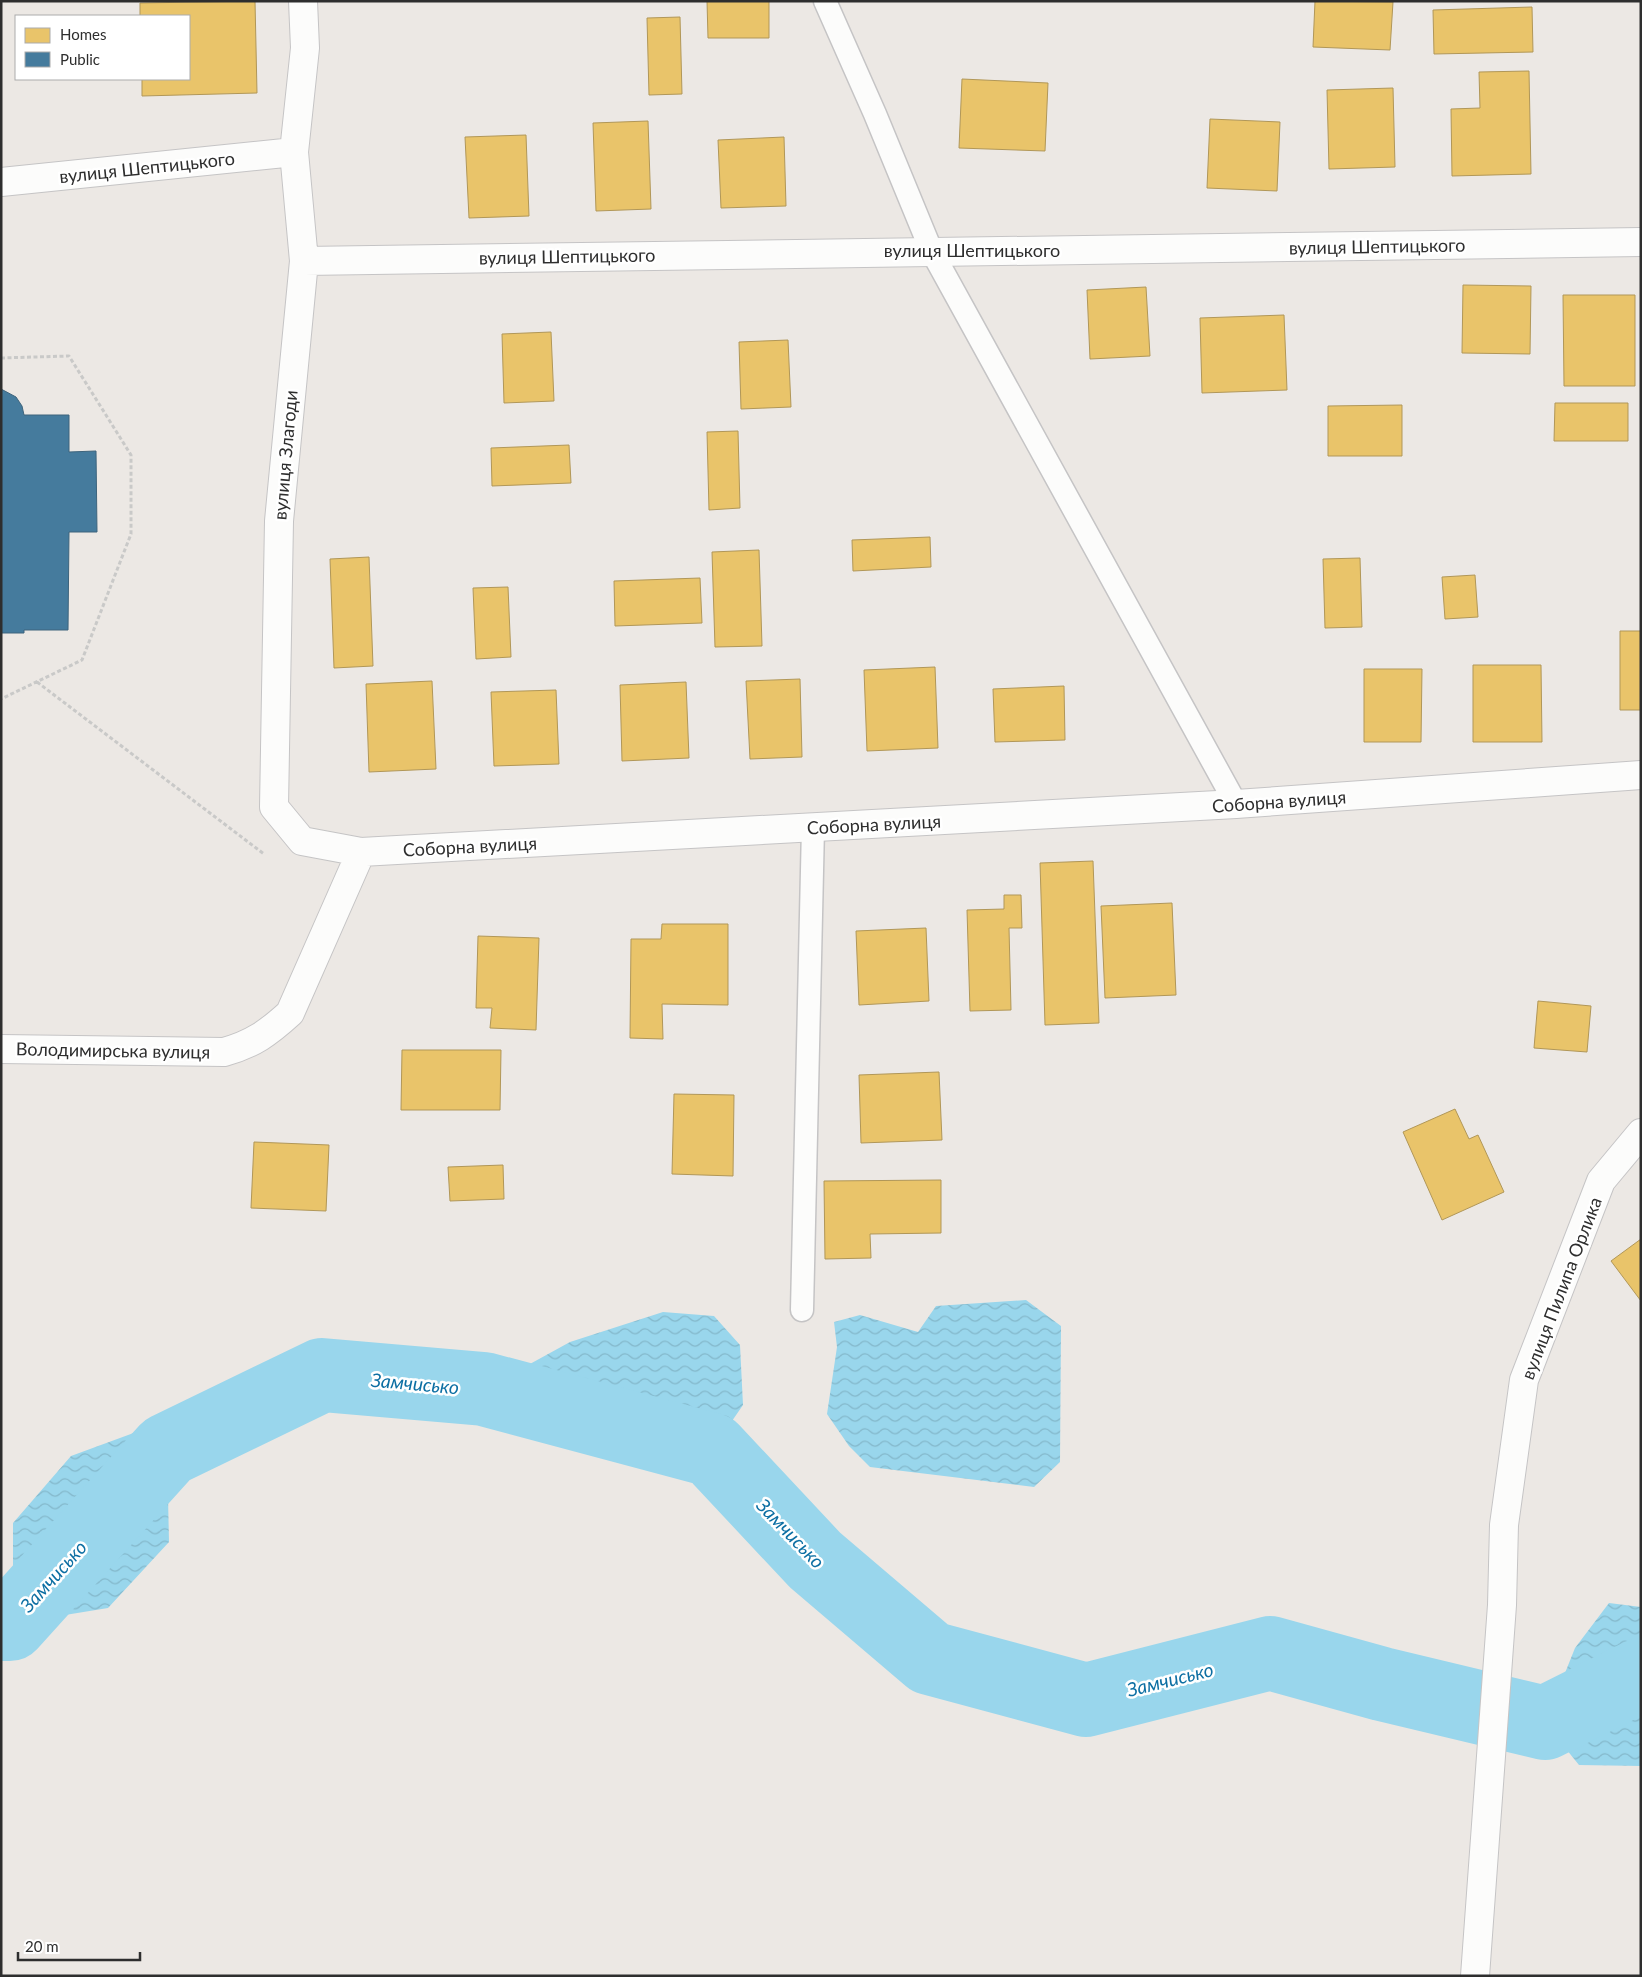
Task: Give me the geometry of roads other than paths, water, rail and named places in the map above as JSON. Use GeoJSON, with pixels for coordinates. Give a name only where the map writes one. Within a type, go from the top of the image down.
{"type":"FeatureCollection","features":[{"type":"Feature","properties":{"kind":"street","name":"вулиця Злагоди"},"geometry":{"type":"LineString","coordinates":[[303,1],[305,48],[294,152],[304,260],[279,521],[274,807],[302,841],[361,852]]}},
{"type":"Feature","properties":{"kind":"street","name":"вулиця Шептицького"},"geometry":{"type":"LineString","coordinates":[[1,182],[294,152]]}},
{"type":"Feature","properties":{"kind":"street","name":"вулиця Шептицького"},"geometry":{"type":"LineString","coordinates":[[304,260],[931,250],[1190,249],[1641,242]]}},
{"type":"Feature","properties":{"kind":"street","name":"Соборна вулиця"},"geometry":{"type":"LineString","coordinates":[[361,852],[1236,804],[1641,775]]}},
{"type":"Feature","properties":{"kind":"street","name":"Володимирська вулиця"},"geometry":{"type":"LineString","coordinates":[[1,1049],[224,1052],[246,1046],[270,1031],[290,1013],[361,852]]}},
{"type":"Feature","properties":{"kind":"street","name":"вулиця Пилипа Орлика"},"geometry":{"type":"LineString","coordinates":[[1474,1976],[1488,1815],[1502,1605],[1504,1525],[1524,1380],[1601,1181],[1641,1133]]}},
{"type":"Feature","properties":{"kind":"lane"},"geometry":{"type":"LineString","coordinates":[[825,1],[875,114],[931,250],[1236,804]]}},
{"type":"Feature","properties":{"kind":"lane"},"geometry":{"type":"LineString","coordinates":[[802,1310],[812,827]]}},
{"type":"Feature","properties":{"kind":"water"},"geometry":{"type":"Polygon","coordinates":[[[1026,1300],[1061,1326],[1060,1462],[1034,1487],[870,1467],[849,1446],[827,1414],[837,1347],[834,1322],[860,1315],[918,1332],[936,1306],[1026,1300]]]}},
{"type":"Feature","properties":{"kind":"water"},"geometry":{"type":"Polygon","coordinates":[[[663,1312],[714,1316],[740,1345],[743,1405],[712,1450],[571,1431],[484,1389],[570,1342],[663,1312]]]}},
{"type":"Feature","properties":{"kind":"water"},"geometry":{"type":"Polygon","coordinates":[[[158,1424],[167,1450],[169,1542],[108,1608],[10,1624],[3,1602],[13,1577],[13,1523],[71,1456],[158,1424]]]}},
{"type":"Feature","properties":{"kind":"water"},"geometry":{"type":"Polygon","coordinates":[[[1609,1603],[1641,1607],[1641,1766],[1579,1765],[1545,1723],[1575,1648],[1609,1603]]]}},
{"type":"Feature","properties":{"kind":"waterway","name":"Замчисько"},"geometry":{"type":"LineString","coordinates":[[1,1624],[10,1624],[167,1450],[322,1375],[484,1389],[712,1450],[815,1560],[930,1658],[1086,1700],[1270,1653],[1382,1684],[1545,1723],[1641,1675]]}}]}
